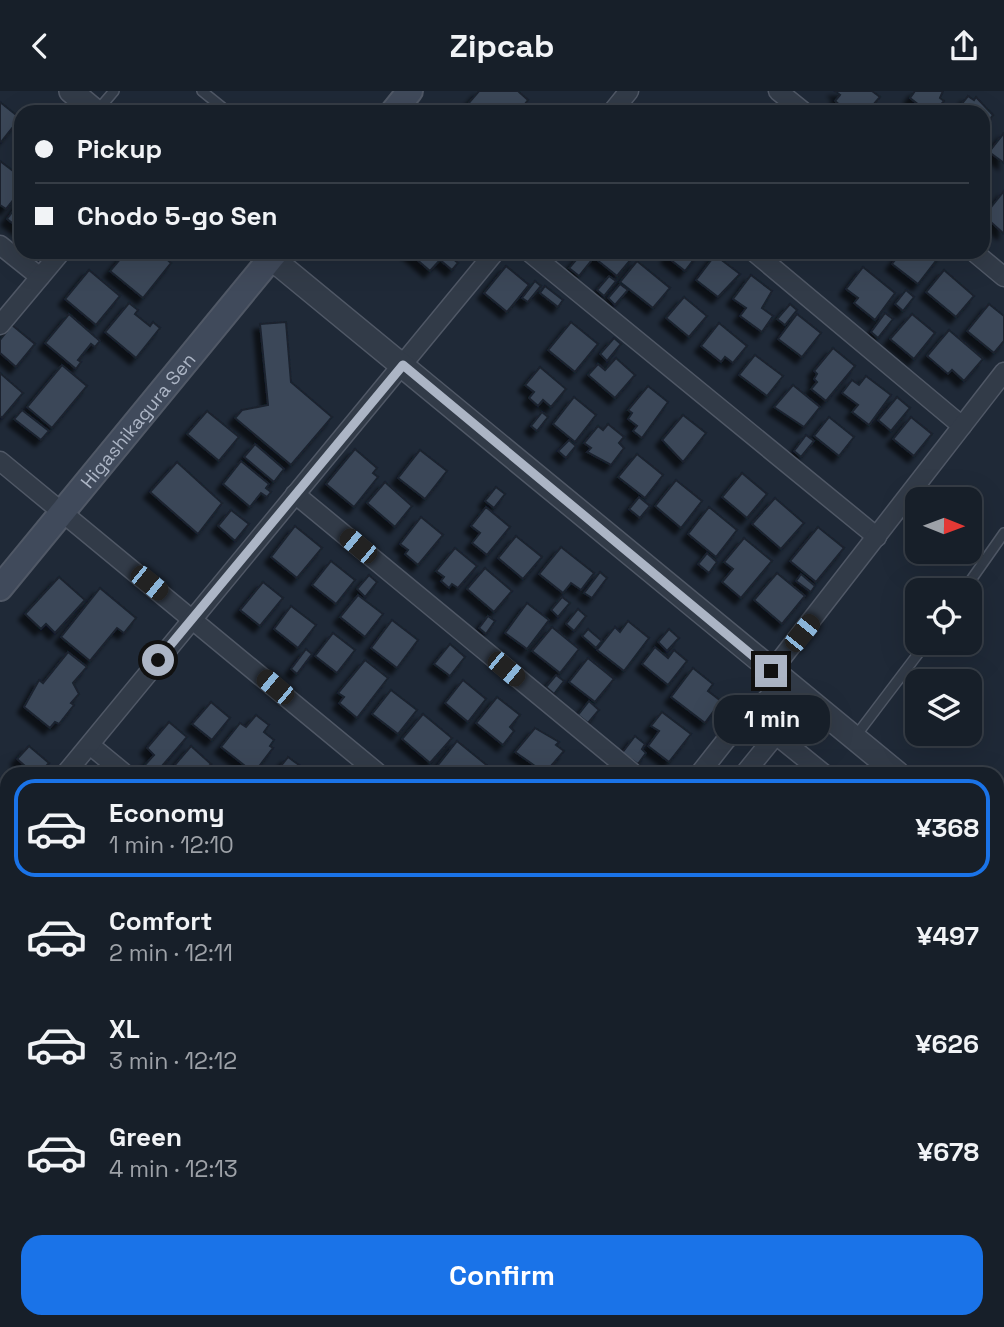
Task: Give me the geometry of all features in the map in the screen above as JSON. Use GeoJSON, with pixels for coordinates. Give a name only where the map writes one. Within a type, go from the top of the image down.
{"type":"FeatureCollection","features":[{"type":"Feature","properties":{"kind":"main road"},"geometry":{"type":"LineString","coordinates":[[399,105],[410,91]]}},
{"type":"Feature","properties":{"kind":"main road","name":"Higashikagura Sen"},"geometry":{"type":"LineString","coordinates":[[0,589],[266,259]]}},
{"type":"Feature","properties":{"kind":"street"},"geometry":{"type":"LineString","coordinates":[[71,91],[88,105]]}},
{"type":"Feature","properties":{"kind":"street"},"geometry":{"type":"LineString","coordinates":[[618,105],[629,91]]}},
{"type":"Feature","properties":{"kind":"street"},"geometry":{"type":"LineString","coordinates":[[778,91],[795,105]]}},
{"type":"Feature","properties":{"kind":"street"},"geometry":{"type":"LineString","coordinates":[[0,244],[14,256]]}},
{"type":"Feature","properties":{"kind":"street"},"geometry":{"type":"LineString","coordinates":[[18,259],[40,277]]}},
{"type":"Feature","properties":{"kind":"street"},"geometry":{"type":"LineString","coordinates":[[0,325],[55,259]]}},
{"type":"Feature","properties":{"kind":"street"},"geometry":{"type":"LineString","coordinates":[[276,259],[777,677],[889,767]]}},
{"type":"Feature","properties":{"kind":"street"},"geometry":{"type":"LineString","coordinates":[[71,767],[489,259]]}},
{"type":"Feature","properties":{"kind":"street"},"geometry":{"type":"LineString","coordinates":[[538,259],[877,537]]}},
{"type":"Feature","properties":{"kind":"street"},"geometry":{"type":"LineString","coordinates":[[762,259],[962,426]]}},
{"type":"Feature","properties":{"kind":"street"},"geometry":{"type":"LineString","coordinates":[[982,259],[1004,277]]}},
{"type":"Feature","properties":{"kind":"street"},"geometry":{"type":"LineString","coordinates":[[705,767],[777,677],[877,537],[1004,372]]}},
{"type":"Feature","properties":{"kind":"street"},"geometry":{"type":"LineString","coordinates":[[0,461],[371,767]]}},
{"type":"Feature","properties":{"kind":"street"},"geometry":{"type":"LineString","coordinates":[[295,494],[626,767]]}},
{"type":"Feature","properties":{"kind":"street"},"geometry":{"type":"LineString","coordinates":[[750,767],[804,699]]}},
{"type":"Feature","properties":{"kind":"street"},"geometry":{"type":"LineString","coordinates":[[776,735],[816,767]]}},
{"type":"Feature","properties":{"kind":"street"},"geometry":{"type":"LineString","coordinates":[[90,745],[117,767]]}},
{"type":"Feature","properties":{"kind":"lane"},"geometry":{"type":"LineString","coordinates":[[102,105],[114,91]]}},
{"type":"Feature","properties":{"kind":"lane"},"geometry":{"type":"LineString","coordinates":[[202,91],[219,105]]}},
{"type":"Feature","properties":{"kind":"lane"},"geometry":{"type":"LineString","coordinates":[[972,578],[1004,533]]}},
{"type":"Feature","properties":{"kind":"lane"},"geometry":{"type":"LineString","coordinates":[[854,739],[917,655]]}},
{"type":"Feature","properties":{"kind":"building"},"geometry":{"type":"Polygon","coordinates":[[[479,91],[518,91],[528,100],[524,105],[467,105],[479,91]]]}},
{"type":"Feature","properties":{"kind":"building"},"geometry":{"type":"Polygon","coordinates":[[[835,91],[872,91],[880,97],[873,105],[840,105],[835,101],[840,95],[835,91]]]}},
{"type":"Feature","properties":{"kind":"building"},"geometry":{"type":"Polygon","coordinates":[[[915,91],[943,91],[940,98],[944,101],[941,105],[919,105],[910,98],[915,91]]]}},
{"type":"Feature","properties":{"kind":"building"},"geometry":{"type":"Polygon","coordinates":[[[968,96],[974,100],[976,97],[984,105],[961,105],[968,96]]]}},
{"type":"Feature","properties":{"kind":"building"},"geometry":{"type":"Polygon","coordinates":[[[0,102],[14,113],[14,126],[0,141],[0,102]]]}},
{"type":"Feature","properties":{"kind":"building"},"geometry":{"type":"Polygon","coordinates":[[[1004,133],[1004,163],[990,151],[1004,133]]]}},
{"type":"Feature","properties":{"kind":"building"},"geometry":{"type":"Polygon","coordinates":[[[0,161],[14,172],[14,199],[6,209],[0,205],[0,161]]]}},
{"type":"Feature","properties":{"kind":"building"},"geometry":{"type":"Polygon","coordinates":[[[1004,191],[1003,233],[990,221],[990,208],[1004,191]]]}},
{"type":"Feature","properties":{"kind":"building"},"geometry":{"type":"Polygon","coordinates":[[[14,210],[14,224],[7,219],[14,210]]]}},
{"type":"Feature","properties":{"kind":"building"},"geometry":{"type":"Polygon","coordinates":[[[120,259],[167,259],[171,263],[143,298],[110,271],[120,259]]]}},
{"type":"Feature","properties":{"kind":"building"},"geometry":{"type":"Polygon","coordinates":[[[416,259],[453,259],[458,263],[452,270],[440,260],[430,271],[416,259]]]}},
{"type":"Feature","properties":{"kind":"building"},"geometry":{"type":"Polygon","coordinates":[[[577,259],[591,261],[579,276],[569,268],[577,259]]]}},
{"type":"Feature","properties":{"kind":"building"},"geometry":{"type":"Polygon","coordinates":[[[596,259],[631,259],[617,276],[596,259]]]}},
{"type":"Feature","properties":{"kind":"building"},"geometry":{"type":"Polygon","coordinates":[[[670,259],[694,259],[685,271],[670,259]]]}},
{"type":"Feature","properties":{"kind":"building"},"geometry":{"type":"Polygon","coordinates":[[[712,259],[720,259],[740,274],[718,297],[696,280],[712,259]]]}},
{"type":"Feature","properties":{"kind":"building"},"geometry":{"type":"Polygon","coordinates":[[[896,259],[937,259],[918,284],[892,264],[896,259]]]}},
{"type":"Feature","properties":{"kind":"building"},"geometry":{"type":"Polygon","coordinates":[[[637,261],[670,288],[653,308],[620,282],[637,261]]]}},
{"type":"Feature","properties":{"kind":"building"},"geometry":{"type":"Polygon","coordinates":[[[506,266],[529,285],[507,312],[484,293],[506,266]]]}},
{"type":"Feature","properties":{"kind":"building"},"geometry":{"type":"Polygon","coordinates":[[[863,267],[895,293],[875,320],[854,303],[858,298],[846,289],[863,267]]]}},
{"type":"Feature","properties":{"kind":"building"},"geometry":{"type":"Polygon","coordinates":[[[89,270],[120,296],[96,325],[65,299],[89,270]]]}},
{"type":"Feature","properties":{"kind":"building"},"geometry":{"type":"Polygon","coordinates":[[[944,270],[974,296],[956,317],[926,292],[944,270]]]}},
{"type":"Feature","properties":{"kind":"building"},"geometry":{"type":"Polygon","coordinates":[[[751,275],[772,291],[762,308],[773,316],[762,332],[740,316],[746,308],[733,299],[751,275]]]}},
{"type":"Feature","properties":{"kind":"building"},"geometry":{"type":"Polygon","coordinates":[[[609,276],[616,281],[604,296],[597,290],[609,276]]]}},
{"type":"Feature","properties":{"kind":"building"},"geometry":{"type":"Polygon","coordinates":[[[535,281],[541,286],[528,302],[522,298],[535,281]]]}},
{"type":"Feature","properties":{"kind":"building"},"geometry":{"type":"Polygon","coordinates":[[[620,284],[628,290],[615,305],[608,298],[620,284]]]}},
{"type":"Feature","properties":{"kind":"building"},"geometry":{"type":"Polygon","coordinates":[[[545,286],[563,300],[558,307],[540,293],[545,286]]]}},
{"type":"Feature","properties":{"kind":"building"},"geometry":{"type":"Polygon","coordinates":[[[906,290],[914,297],[903,311],[895,304],[906,290]]]}},
{"type":"Feature","properties":{"kind":"building"},"geometry":{"type":"Polygon","coordinates":[[[684,297],[707,316],[689,337],[666,318],[684,297]]]}},
{"type":"Feature","properties":{"kind":"building"},"geometry":{"type":"Polygon","coordinates":[[[129,303],[138,310],[135,314],[150,326],[153,322],[160,328],[136,358],[105,332],[129,303]]]}},
{"type":"Feature","properties":{"kind":"building"},"geometry":{"type":"Polygon","coordinates":[[[790,304],[797,310],[785,325],[777,319],[790,304]]]}},
{"type":"Feature","properties":{"kind":"building"},"geometry":{"type":"Polygon","coordinates":[[[989,304],[1004,316],[1004,341],[994,353],[967,331],[989,304]]]}},
{"type":"Feature","properties":{"kind":"building"},"geometry":{"type":"Polygon","coordinates":[[[885,313],[893,319],[878,338],[871,332],[885,313]]]}},
{"type":"Feature","properties":{"kind":"building"},"geometry":{"type":"Polygon","coordinates":[[[69,314],[100,341],[95,347],[91,344],[78,360],[81,362],[76,369],[45,343],[69,314]]]}},
{"type":"Feature","properties":{"kind":"building"},"geometry":{"type":"Polygon","coordinates":[[[797,314],[821,333],[802,357],[778,339],[797,314]]]}},
{"type":"Feature","properties":{"kind":"building"},"geometry":{"type":"Polygon","coordinates":[[[912,314],[935,333],[914,359],[890,339],[912,314]]]}},
{"type":"Feature","properties":{"kind":"building"},"geometry":{"type":"Polygon","coordinates":[[[286,322],[291,382],[332,417],[291,465],[235,418],[242,410],[268,405],[260,324],[286,322]]]}},
{"type":"Feature","properties":{"kind":"building"},"geometry":{"type":"Polygon","coordinates":[[[571,322],[598,344],[575,372],[548,350],[571,322]]]}},
{"type":"Feature","properties":{"kind":"building"},"geometry":{"type":"Polygon","coordinates":[[[719,323],[747,346],[733,363],[725,357],[721,362],[701,346],[719,323]]]}},
{"type":"Feature","properties":{"kind":"building"},"geometry":{"type":"Polygon","coordinates":[[[12,325],[35,344],[16,367],[0,353],[0,340],[12,325]]]}},
{"type":"Feature","properties":{"kind":"building"},"geometry":{"type":"Polygon","coordinates":[[[949,330],[983,359],[964,381],[952,370],[948,374],[927,356],[949,330]]]}},
{"type":"Feature","properties":{"kind":"building"},"geometry":{"type":"Polygon","coordinates":[[[614,338],[621,344],[607,361],[600,354],[614,338]]]}},
{"type":"Feature","properties":{"kind":"building"},"geometry":{"type":"Polygon","coordinates":[[[833,348],[855,366],[826,401],[811,389],[817,382],[814,379],[817,374],[814,371],[833,348]]]}},
{"type":"Feature","properties":{"kind":"building"},"geometry":{"type":"Polygon","coordinates":[[[755,355],[783,376],[767,396],[739,375],[755,355]]]}},
{"type":"Feature","properties":{"kind":"building"},"geometry":{"type":"Polygon","coordinates":[[[616,358],[635,375],[615,398],[588,375],[598,364],[605,370],[616,358]]]}},
{"type":"Feature","properties":{"kind":"building"},"geometry":{"type":"Polygon","coordinates":[[[62,365],[87,386],[52,428],[27,407],[62,365]]]}},
{"type":"Feature","properties":{"kind":"building"},"geometry":{"type":"Polygon","coordinates":[[[540,367],[566,389],[551,407],[543,400],[538,406],[529,398],[534,392],[525,385],[540,367]]]}},
{"type":"Feature","properties":{"kind":"building"},"geometry":{"type":"Polygon","coordinates":[[[0,373],[23,393],[2,418],[0,416],[0,373]]]}},
{"type":"Feature","properties":{"kind":"building"},"geometry":{"type":"Polygon","coordinates":[[[866,376],[891,395],[869,425],[852,412],[858,405],[842,393],[852,380],[859,385],[866,376]]]}},
{"type":"Feature","properties":{"kind":"building"},"geometry":{"type":"Polygon","coordinates":[[[793,385],[820,407],[804,427],[774,407],[793,385]]]}},
{"type":"Feature","properties":{"kind":"building"},"geometry":{"type":"Polygon","coordinates":[[[648,386],[668,402],[642,438],[633,431],[637,426],[628,419],[632,413],[628,410],[648,386]]]}},
{"type":"Feature","properties":{"kind":"building"},"geometry":{"type":"Polygon","coordinates":[[[574,397],[596,415],[575,442],[553,424],[574,397]]]}},
{"type":"Feature","properties":{"kind":"building"},"geometry":{"type":"Polygon","coordinates":[[[897,397],[910,408],[891,431],[878,420],[897,397]]]}},
{"type":"Feature","properties":{"kind":"building"},"geometry":{"type":"Polygon","coordinates":[[[22,410],[49,431],[41,440],[14,419],[22,410]]]}},
{"type":"Feature","properties":{"kind":"building"},"geometry":{"type":"Polygon","coordinates":[[[207,411],[239,437],[219,461],[187,434],[207,411]]]}},
{"type":"Feature","properties":{"kind":"building"},"geometry":{"type":"Polygon","coordinates":[[[542,412],[548,417],[537,431],[531,426],[542,412]]]}},
{"type":"Feature","properties":{"kind":"building"},"geometry":{"type":"Polygon","coordinates":[[[683,415],[706,433],[683,462],[662,440],[683,415]]]}},
{"type":"Feature","properties":{"kind":"building"},"geometry":{"type":"Polygon","coordinates":[[[829,417],[854,437],[839,456],[814,436],[829,417]]]}},
{"type":"Feature","properties":{"kind":"building"},"geometry":{"type":"Polygon","coordinates":[[[911,417],[932,434],[914,456],[893,439],[911,417]]]}},
{"type":"Feature","properties":{"kind":"building"},"geometry":{"type":"Polygon","coordinates":[[[608,424],[624,437],[619,443],[624,448],[611,465],[587,452],[591,448],[584,443],[598,426],[603,430],[608,424]]]}},
{"type":"Feature","properties":{"kind":"building"},"geometry":{"type":"Polygon","coordinates":[[[806,435],[814,441],[801,457],[794,451],[806,435]]]}},
{"type":"Feature","properties":{"kind":"building"},"geometry":{"type":"Polygon","coordinates":[[[569,440],[576,446],[566,458],[558,451],[569,440]]]}},
{"type":"Feature","properties":{"kind":"building"},"geometry":{"type":"Polygon","coordinates":[[[255,444],[284,469],[274,482],[244,457],[255,444]]]}},
{"type":"Feature","properties":{"kind":"building"},"geometry":{"type":"Polygon","coordinates":[[[355,449],[377,468],[373,473],[378,477],[354,507],[326,484],[355,449]]]}},
{"type":"Feature","properties":{"kind":"building"},"geometry":{"type":"Polygon","coordinates":[[[420,450],[447,471],[425,499],[398,478],[420,450]]]}},
{"type":"Feature","properties":{"kind":"building"},"geometry":{"type":"Polygon","coordinates":[[[637,454],[663,475],[645,498],[618,477],[637,454]]]}},
{"type":"Feature","properties":{"kind":"building"},"geometry":{"type":"Polygon","coordinates":[[[241,461],[269,484],[266,488],[271,492],[267,497],[261,493],[250,507],[223,484],[241,461]]]}},
{"type":"Feature","properties":{"kind":"building"},"geometry":{"type":"Polygon","coordinates":[[[177,462],[222,503],[198,534],[150,492],[177,462]]]}},
{"type":"Feature","properties":{"kind":"building"},"geometry":{"type":"Polygon","coordinates":[[[742,473],[767,494],[747,518],[722,497],[742,473]]]}},
{"type":"Feature","properties":{"kind":"building"},"geometry":{"type":"Polygon","coordinates":[[[676,480],[702,501],[681,528],[655,506],[676,480]]]}},
{"type":"Feature","properties":{"kind":"building"},"geometry":{"type":"Polygon","coordinates":[[[385,482],[412,506],[395,527],[367,503],[385,482]]]}},
{"type":"Feature","properties":{"kind":"building"},"geometry":{"type":"Polygon","coordinates":[[[496,487],[505,494],[494,508],[485,501],[496,487]]]}},
{"type":"Feature","properties":{"kind":"building"},"geometry":{"type":"Polygon","coordinates":[[[639,497],[650,506],[640,518],[629,509],[639,497]]]}},
{"type":"Feature","properties":{"kind":"building"},"geometry":{"type":"Polygon","coordinates":[[[775,498],[804,523],[781,549],[752,524],[775,498]]]}},
{"type":"Feature","properties":{"kind":"building"},"geometry":{"type":"Polygon","coordinates":[[[486,507],[510,527],[487,555],[472,543],[480,533],[471,526],[486,507]]]}},
{"type":"Feature","properties":{"kind":"building"},"geometry":{"type":"Polygon","coordinates":[[[709,507],[737,530],[716,557],[688,534],[709,507]]]}},
{"type":"Feature","properties":{"kind":"building"},"geometry":{"type":"Polygon","coordinates":[[[231,510],[249,524],[235,541],[218,526],[231,510]]]}},
{"type":"Feature","properties":{"kind":"building"},"geometry":{"type":"Polygon","coordinates":[[[421,517],[443,535],[418,565],[405,554],[408,550],[400,544],[421,517]]]}},
{"type":"Feature","properties":{"kind":"building"},"geometry":{"type":"Polygon","coordinates":[[[295,526],[322,548],[297,578],[271,557],[295,526]]]}},
{"type":"Feature","properties":{"kind":"building"},"geometry":{"type":"Polygon","coordinates":[[[818,527],[844,548],[816,582],[790,561],[818,527]]]}},
{"type":"Feature","properties":{"kind":"building"},"geometry":{"type":"Polygon","coordinates":[[[516,536],[542,557],[523,579],[498,558],[516,536]]]}},
{"type":"Feature","properties":{"kind":"building"},"geometry":{"type":"Polygon","coordinates":[[[744,538],[772,561],[741,598],[722,582],[733,569],[724,562],[744,538]]]}},
{"type":"Feature","properties":{"kind":"building"},"geometry":{"type":"Polygon","coordinates":[[[561,547],[594,573],[581,590],[571,583],[563,593],[539,574],[561,547]]]}},
{"type":"Feature","properties":{"kind":"building"},"geometry":{"type":"Polygon","coordinates":[[[455,548],[477,566],[458,588],[452,584],[449,588],[441,581],[444,577],[436,571],[455,548]]]}},
{"type":"Feature","properties":{"kind":"building"},"geometry":{"type":"Polygon","coordinates":[[[707,553],[717,562],[709,573],[698,564],[707,553]]]}},
{"type":"Feature","properties":{"kind":"building"},"geometry":{"type":"Polygon","coordinates":[[[331,561],[355,580],[336,604],[312,585],[331,561]]]}},
{"type":"Feature","properties":{"kind":"building"},"geometry":{"type":"Polygon","coordinates":[[[485,568],[512,591],[494,612],[467,589],[485,568]]]}},
{"type":"Feature","properties":{"kind":"building"},"geometry":{"type":"Polygon","coordinates":[[[600,572],[607,578],[592,598],[584,593],[600,572]]]}},
{"type":"Feature","properties":{"kind":"building"},"geometry":{"type":"Polygon","coordinates":[[[777,573],[805,596],[782,624],[754,600],[777,573]]]}},
{"type":"Feature","properties":{"kind":"building"},"geometry":{"type":"Polygon","coordinates":[[[801,574],[815,586],[811,592],[796,581],[801,574]]]}},
{"type":"Feature","properties":{"kind":"building"},"geometry":{"type":"Polygon","coordinates":[[[369,575],[377,582],[365,597],[357,589],[369,575]]]}},
{"type":"Feature","properties":{"kind":"building"},"geometry":{"type":"Polygon","coordinates":[[[59,577],[85,600],[55,633],[46,624],[41,629],[25,614],[59,577]]]}},
{"type":"Feature","properties":{"kind":"building"},"geometry":{"type":"Polygon","coordinates":[[[263,582],[283,598],[260,626],[240,610],[263,582]]]}},
{"type":"Feature","properties":{"kind":"building"},"geometry":{"type":"Polygon","coordinates":[[[100,588],[136,618],[124,633],[117,628],[90,661],[61,637],[100,588]]]}},
{"type":"Feature","properties":{"kind":"building"},"geometry":{"type":"Polygon","coordinates":[[[358,595],[383,614],[365,637],[340,617],[358,595]]]}},
{"type":"Feature","properties":{"kind":"building"},"geometry":{"type":"Polygon","coordinates":[[[562,597],[570,603],[558,617],[551,610],[562,597]]]}},
{"type":"Feature","properties":{"kind":"building"},"geometry":{"type":"Polygon","coordinates":[[[527,603],[549,620],[527,649],[505,633],[527,603]]]}},
{"type":"Feature","properties":{"kind":"building"},"geometry":{"type":"Polygon","coordinates":[[[291,606],[316,625],[298,648],[274,629],[291,606]]]}},
{"type":"Feature","properties":{"kind":"building"},"geometry":{"type":"Polygon","coordinates":[[[578,609],[586,616],[574,631],[566,624],[578,609]]]}},
{"type":"Feature","properties":{"kind":"building"},"geometry":{"type":"Polygon","coordinates":[[[488,616],[495,621],[486,634],[479,628],[488,616]]]}},
{"type":"Feature","properties":{"kind":"building"},"geometry":{"type":"Polygon","coordinates":[[[392,620],[418,640],[397,668],[371,648],[392,620]]]}},
{"type":"Feature","properties":{"kind":"building"},"geometry":{"type":"Polygon","coordinates":[[[628,621],[649,638],[624,671],[597,650],[615,627],[620,632],[628,621]]]}},
{"type":"Feature","properties":{"kind":"building"},"geometry":{"type":"Polygon","coordinates":[[[552,627],[579,649],[560,673],[532,651],[552,627]]]}},
{"type":"Feature","properties":{"kind":"building"},"geometry":{"type":"Polygon","coordinates":[[[588,629],[602,641],[596,648],[582,636],[588,629]]]}},
{"type":"Feature","properties":{"kind":"building"},"geometry":{"type":"Polygon","coordinates":[[[669,629],[679,638],[667,651],[658,642],[669,629]]]}},
{"type":"Feature","properties":{"kind":"building"},"geometry":{"type":"Polygon","coordinates":[[[333,633],[355,650],[337,673],[315,656],[333,633]]]}},
{"type":"Feature","properties":{"kind":"building"},"geometry":{"type":"Polygon","coordinates":[[[450,644],[465,657],[450,676],[434,664],[450,644]]]}},
{"type":"Feature","properties":{"kind":"building"},"geometry":{"type":"Polygon","coordinates":[[[655,647],[668,658],[674,650],[687,661],[668,685],[642,664],[655,647]]]}},
{"type":"Feature","properties":{"kind":"building"},"geometry":{"type":"Polygon","coordinates":[[[306,649],[312,654],[297,674],[291,669],[306,649]]]}},
{"type":"Feature","properties":{"kind":"building"},"geometry":{"type":"Polygon","coordinates":[[[68,652],[87,667],[73,683],[79,694],[71,703],[74,705],[59,724],[55,722],[50,728],[24,707],[39,680],[43,683],[68,652]]]}},
{"type":"Feature","properties":{"kind":"building"},"geometry":{"type":"Polygon","coordinates":[[[588,658],[614,679],[595,702],[569,682],[588,658]]]}},
{"type":"Feature","properties":{"kind":"building"},"geometry":{"type":"Polygon","coordinates":[[[365,660],[388,678],[357,718],[339,703],[344,697],[338,693],[365,660]]]}},
{"type":"Feature","properties":{"kind":"building"},"geometry":{"type":"Polygon","coordinates":[[[693,668],[713,684],[708,691],[721,701],[705,723],[671,697],[693,668]]]}},
{"type":"Feature","properties":{"kind":"building"},"geometry":{"type":"Polygon","coordinates":[[[556,675],[564,681],[554,694],[546,687],[556,675]]]}},
{"type":"Feature","properties":{"kind":"building"},"geometry":{"type":"Polygon","coordinates":[[[463,680],[486,699],[468,722],[445,703],[463,680]]]}},
{"type":"Feature","properties":{"kind":"building"},"geometry":{"type":"Polygon","coordinates":[[[391,690],[417,710],[398,734],[372,714],[391,690]]]}},
{"type":"Feature","properties":{"kind":"building"},"geometry":{"type":"Polygon","coordinates":[[[497,697],[520,715],[510,727],[514,731],[503,745],[476,723],[497,697]]]}},
{"type":"Feature","properties":{"kind":"building"},"geometry":{"type":"Polygon","coordinates":[[[589,701],[599,710],[588,723],[578,715],[589,701]]]}},
{"type":"Feature","properties":{"kind":"building"},"geometry":{"type":"Polygon","coordinates":[[[211,702],[230,718],[212,740],[192,724],[211,702]]]}},
{"type":"Feature","properties":{"kind":"building"},"geometry":{"type":"Polygon","coordinates":[[[662,712],[691,734],[669,762],[648,746],[659,731],[651,726],[662,712]]]}},
{"type":"Feature","properties":{"kind":"building"},"geometry":{"type":"Polygon","coordinates":[[[423,714],[452,738],[430,763],[402,739],[423,714]]]}},
{"type":"Feature","properties":{"kind":"building"},"geometry":{"type":"Polygon","coordinates":[[[256,715],[269,725],[264,732],[274,740],[270,746],[273,748],[259,767],[246,767],[221,747],[240,723],[246,727],[256,715]]]}},
{"type":"Feature","properties":{"kind":"building"},"geometry":{"type":"Polygon","coordinates":[[[169,722],[187,737],[161,767],[143,767],[154,755],[147,748],[169,722]]]}},
{"type":"Feature","properties":{"kind":"building"},"geometry":{"type":"Polygon","coordinates":[[[535,728],[559,742],[556,745],[564,751],[550,767],[536,767],[515,752],[535,728]]]}},
{"type":"Feature","properties":{"kind":"building"},"geometry":{"type":"Polygon","coordinates":[[[635,736],[645,744],[642,749],[646,753],[638,764],[622,753],[635,736]]]}},
{"type":"Feature","properties":{"kind":"building"},"geometry":{"type":"Polygon","coordinates":[[[457,741],[489,767],[440,767],[438,765],[457,741]]]}},
{"type":"Feature","properties":{"kind":"building"},"geometry":{"type":"Polygon","coordinates":[[[29,746],[49,763],[45,767],[26,767],[17,759],[29,746]]]}},
{"type":"Feature","properties":{"kind":"building"},"geometry":{"type":"Polygon","coordinates":[[[191,746],[211,764],[208,767],[173,767],[191,746]]]}},
{"type":"Feature","properties":{"kind":"building"},"geometry":{"type":"Polygon","coordinates":[[[288,757],[302,767],[280,767],[288,757]]]}},
{"type":"Feature","properties":{"kind":"route"},"geometry":{"type":"LineString","coordinates":[[158,660],[403,365],[771,671]]}}]}
